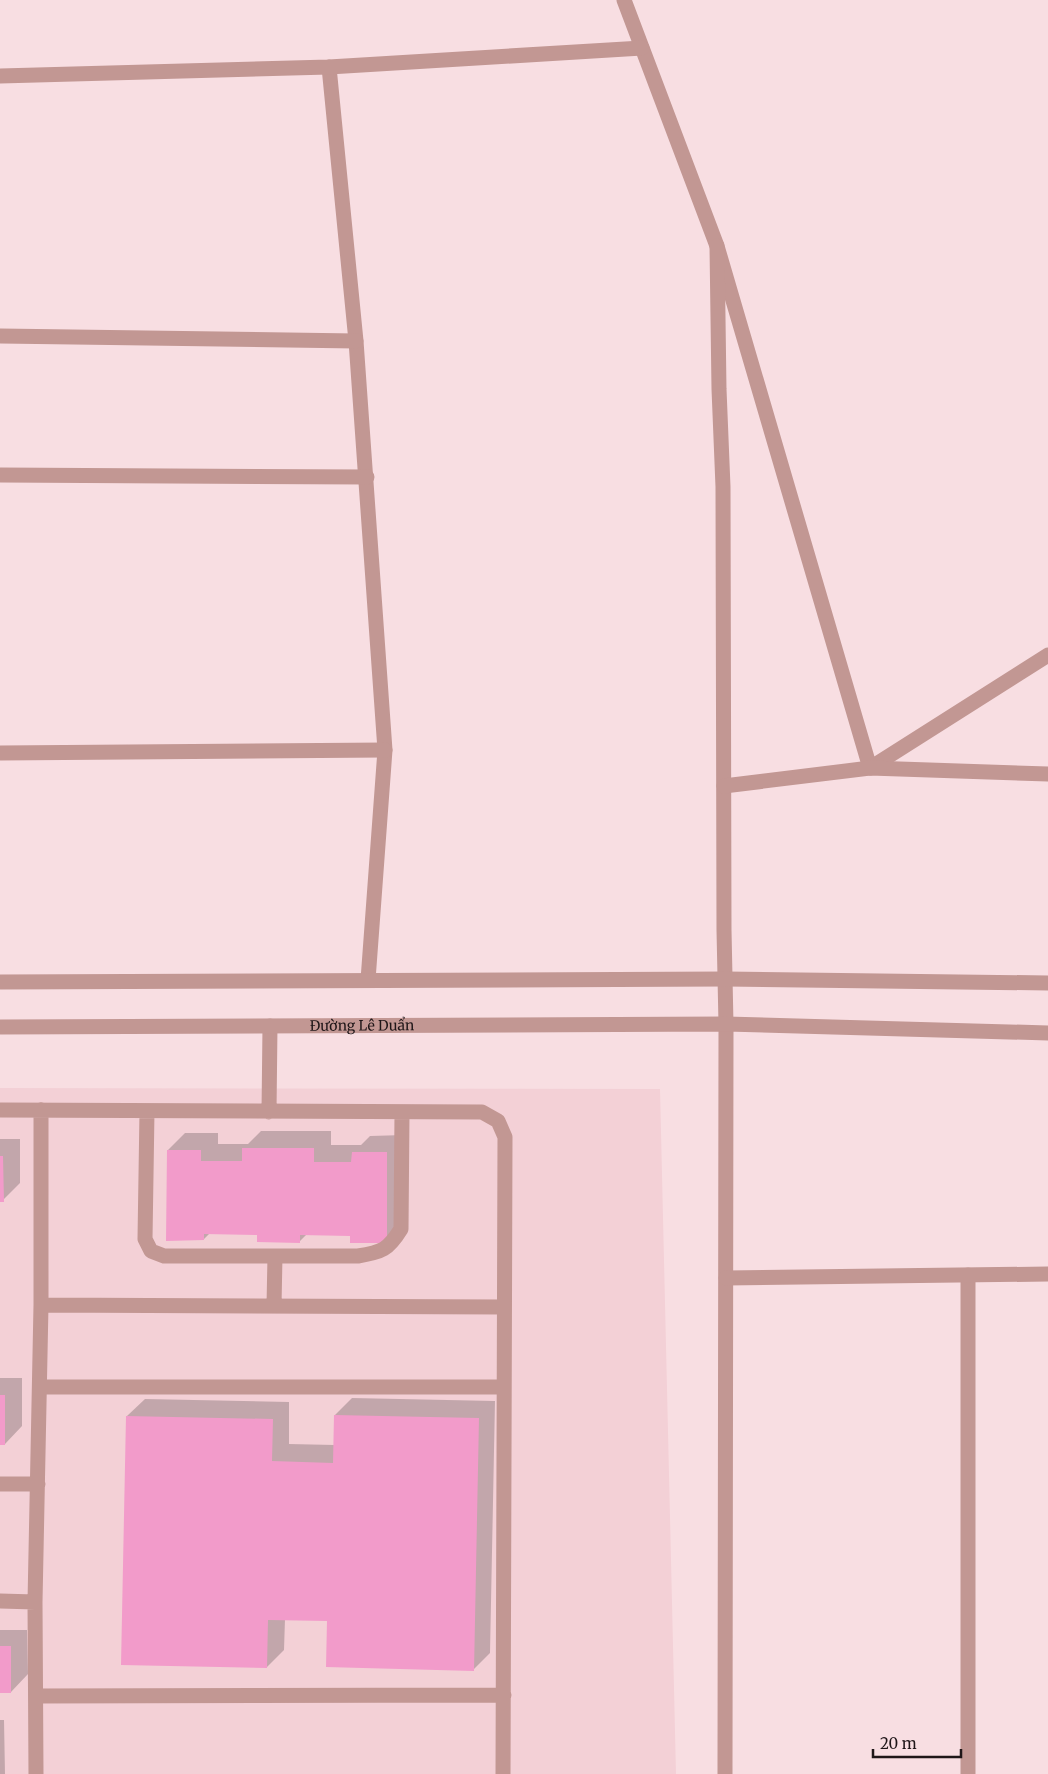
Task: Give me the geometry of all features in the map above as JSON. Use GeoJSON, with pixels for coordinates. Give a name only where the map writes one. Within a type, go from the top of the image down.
{"type":"FeatureCollection","features":[{"type":"Feature","properties":{"kind":"street"},"geometry":{"type":"LineString","coordinates":[[624,0],[717,246],[870,768]]}},
{"type":"Feature","properties":{"kind":"street"},"geometry":{"type":"LineString","coordinates":[[0,76],[329,67],[642,48]]}},
{"type":"Feature","properties":{"kind":"street"},"geometry":{"type":"LineString","coordinates":[[329,67],[356,341],[385,750],[368,980]]}},
{"type":"Feature","properties":{"kind":"street"},"geometry":{"type":"LineString","coordinates":[[717,246],[719,389],[723,487],[724,930],[726,979],[725,1774]]}},
{"type":"Feature","properties":{"kind":"street"},"geometry":{"type":"LineString","coordinates":[[0,336],[356,341]]}},
{"type":"Feature","properties":{"kind":"street"},"geometry":{"type":"LineString","coordinates":[[0,475],[366,477]]}},
{"type":"Feature","properties":{"kind":"street"},"geometry":{"type":"LineString","coordinates":[[870,768],[1048,656]]}},
{"type":"Feature","properties":{"kind":"street"},"geometry":{"type":"LineString","coordinates":[[0,753],[385,750]]}},
{"type":"Feature","properties":{"kind":"street"},"geometry":{"type":"LineString","coordinates":[[724,786],[870,768],[1048,774]]}},
{"type":"Feature","properties":{"kind":"street"},"geometry":{"type":"LineString","coordinates":[[0,982],[726,979],[1048,983]]}},
{"type":"Feature","properties":{"kind":"street","name":"Đường Lê Duẩn"},"geometry":{"type":"LineString","coordinates":[[0,1027],[726,1024],[1048,1033]]}},
{"type":"Feature","properties":{"kind":"street"},"geometry":{"type":"LineString","coordinates":[[269,1112],[270,1026]]}},
{"type":"Feature","properties":{"kind":"street"},"geometry":{"type":"LineString","coordinates":[[0,1110],[482,1112],[498,1121],[505,1137],[503,1774]]}},
{"type":"Feature","properties":{"kind":"street"},"geometry":{"type":"LineString","coordinates":[[36,1774],[35,1602],[41,1305],[41,1110]]}},
{"type":"Feature","properties":{"kind":"street"},"geometry":{"type":"LineString","coordinates":[[147,1111],[145,1239],[151,1251],[164,1256],[358,1256],[376,1253],[391,1245],[401,1229],[402,1113]]}},
{"type":"Feature","properties":{"kind":"street"},"geometry":{"type":"LineString","coordinates":[[274,1256],[274,1306]]}},
{"type":"Feature","properties":{"kind":"street"},"geometry":{"type":"LineString","coordinates":[[726,1278],[1048,1274]]}},
{"type":"Feature","properties":{"kind":"street"},"geometry":{"type":"LineString","coordinates":[[968,1275],[968,1774]]}},
{"type":"Feature","properties":{"kind":"street"},"geometry":{"type":"LineString","coordinates":[[41,1305],[503,1307]]}},
{"type":"Feature","properties":{"kind":"street"},"geometry":{"type":"LineString","coordinates":[[40,1387],[503,1387]]}},
{"type":"Feature","properties":{"kind":"street"},"geometry":{"type":"LineString","coordinates":[[0,1484],[38,1484]]}},
{"type":"Feature","properties":{"kind":"street"},"geometry":{"type":"LineString","coordinates":[[0,1601],[35,1602]]}},
{"type":"Feature","properties":{"kind":"street"},"geometry":{"type":"LineString","coordinates":[[37,1696],[504,1695]]}},
{"type":"Feature","properties":{"kind":"shaded area"},"geometry":{"type":"Polygon","coordinates":[[[0,1088],[660,1089],[676,1774],[0,1774],[0,1088]]]}},
{"type":"Feature","properties":{"kind":"building"},"geometry":{"type":"Polygon","coordinates":[[[242,1148],[314,1148],[314,1162],[351,1162],[352,1152],[387,1152],[387,1243],[350,1243],[350,1236],[300,1235],[300,1243],[257,1242],[257,1235],[204,1234],[204,1240],[166,1241],[167,1150],[201,1150],[201,1161],[242,1161],[242,1148]]]}},
{"type":"Feature","properties":{"kind":"building"},"geometry":{"type":"Polygon","coordinates":[[[0,1156],[3,1156],[4,1202],[0,1202],[0,1156]]]}},
{"type":"Feature","properties":{"kind":"building"},"geometry":{"type":"Polygon","coordinates":[[[0,1395],[5,1395],[5,1445],[0,1445],[0,1395]]]}},
{"type":"Feature","properties":{"kind":"building"},"geometry":{"type":"Polygon","coordinates":[[[334,1415],[479,1418],[474,1671],[326,1667],[327,1621],[268,1620],[267,1668],[121,1665],[126,1416],[273,1419],[272,1461],[333,1463],[334,1415]]]}},
{"type":"Feature","properties":{"kind":"building"},"geometry":{"type":"Polygon","coordinates":[[[0,1646],[11,1646],[11,1693],[0,1693],[0,1646]]]}}]}
